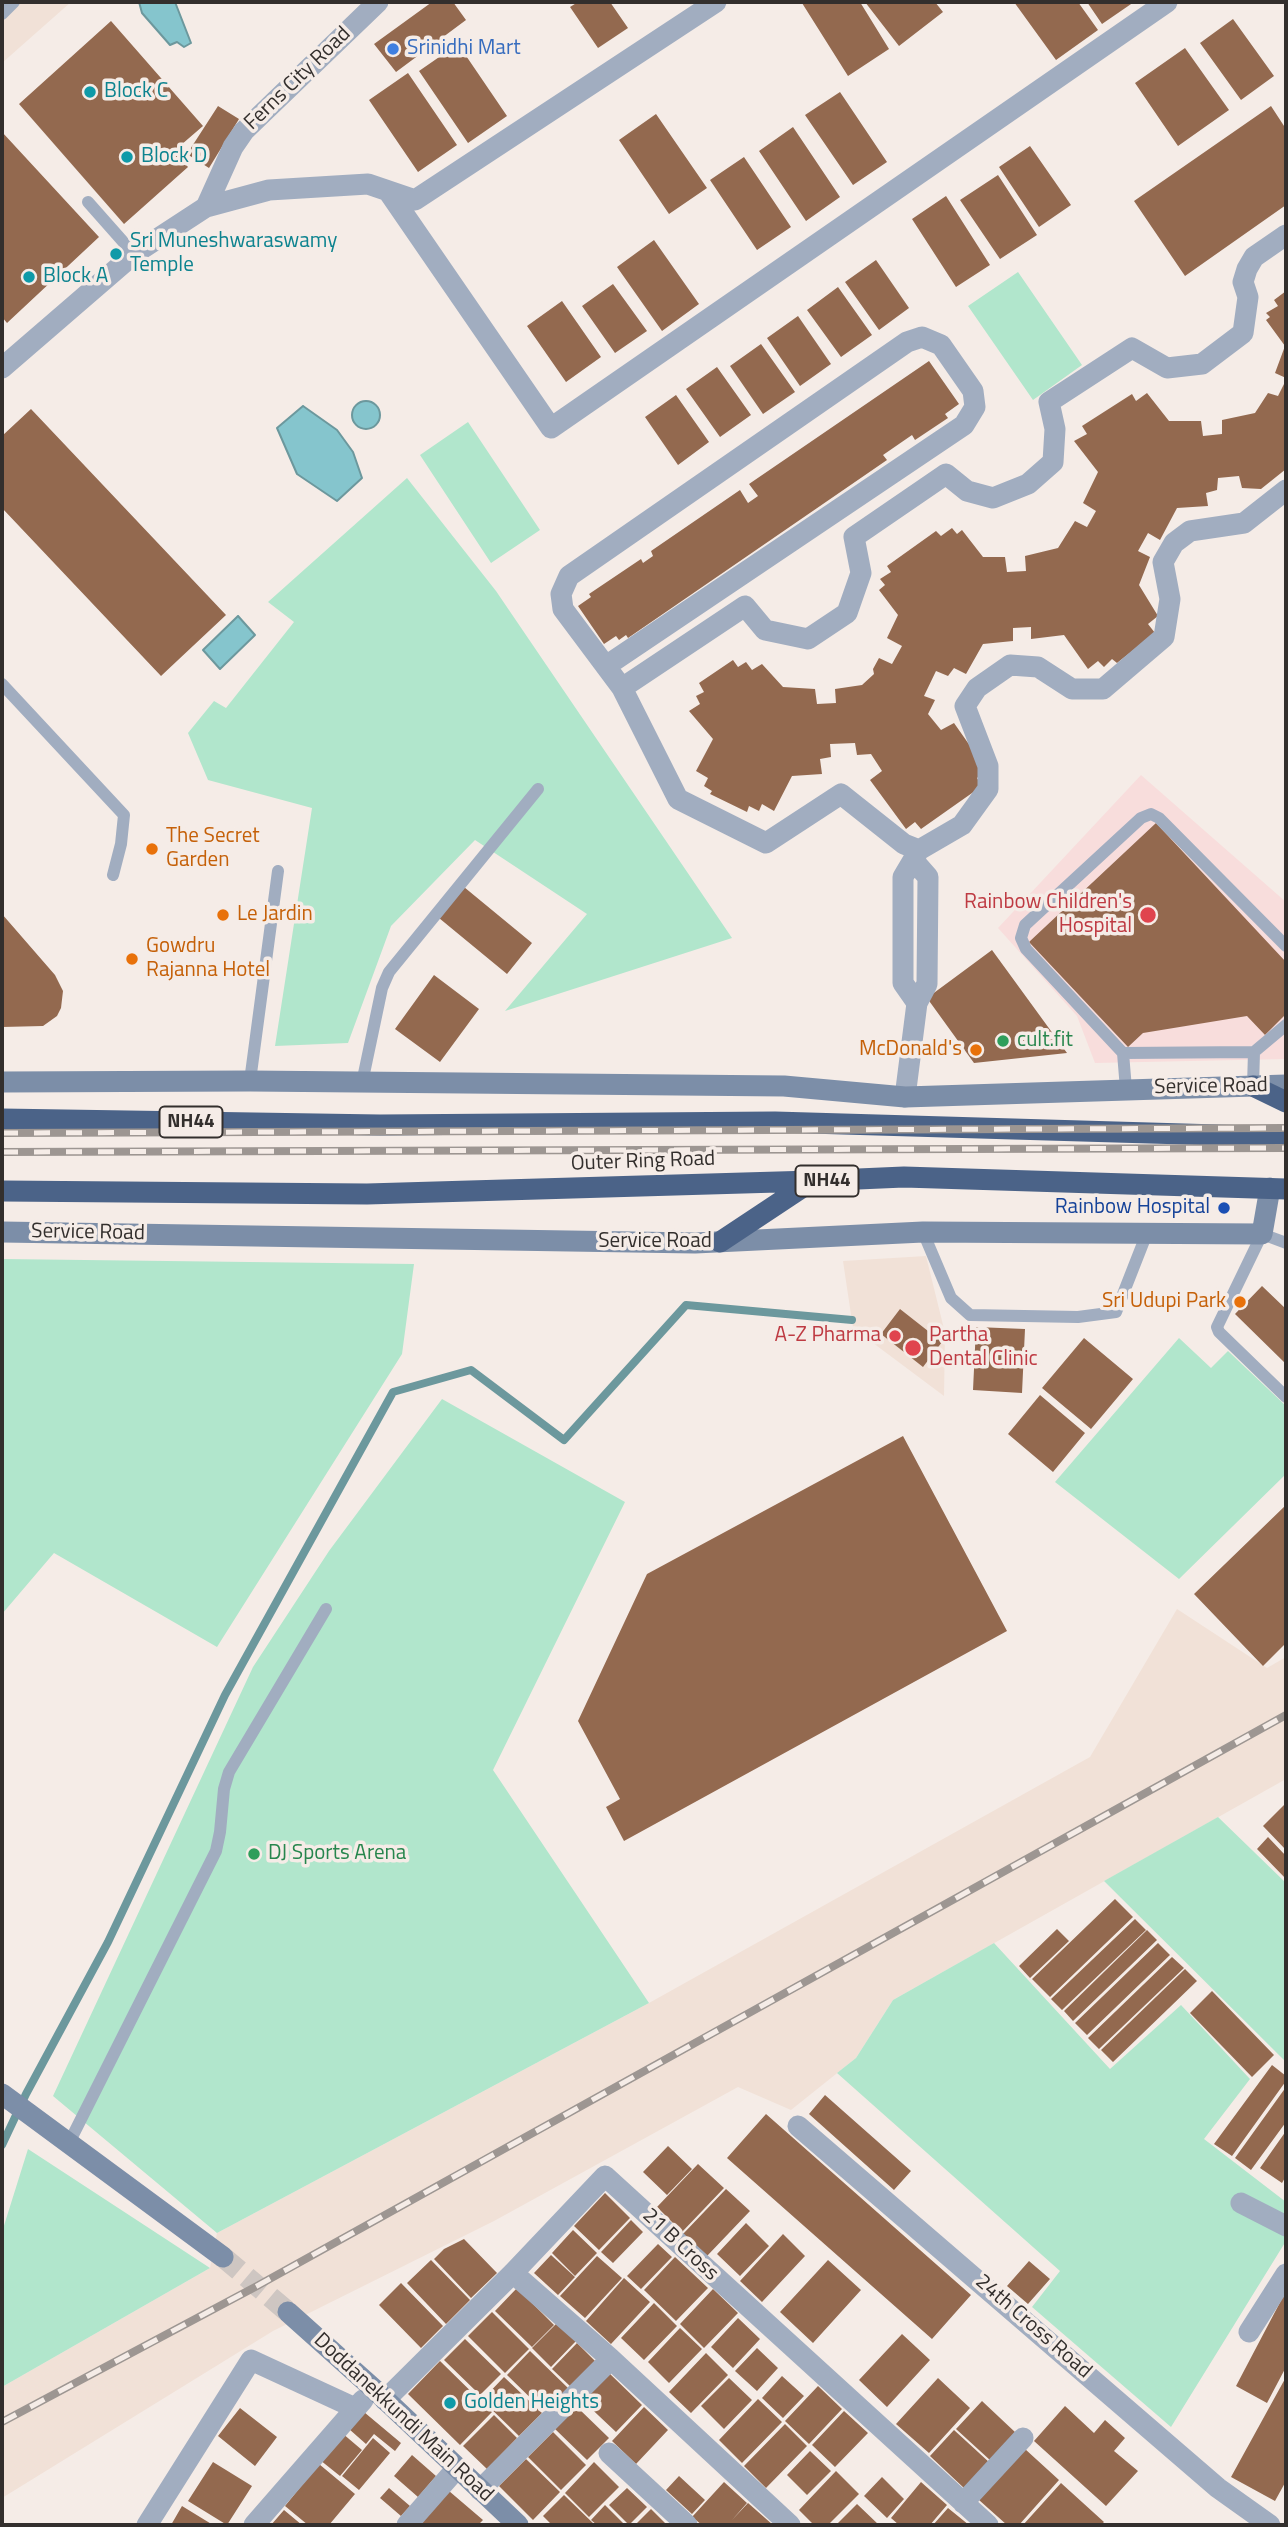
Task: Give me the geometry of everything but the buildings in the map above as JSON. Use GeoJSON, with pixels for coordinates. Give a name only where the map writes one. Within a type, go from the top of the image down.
{"type":"FeatureCollection","features":[{"type":"Feature","properties":{"kind":"highway"},"geometry":{"type":"LineString","coordinates":[[1253,1086],[1286,1102]]}},
{"type":"Feature","properties":{"kind":"highway","name":"Outer Ring Road"},"geometry":{"type":"LineString","coordinates":[[2,1119],[380,1125],[775,1122],[1286,1137]]}},
{"type":"Feature","properties":{"kind":"highway","name":"Outer Ring Road"},"geometry":{"type":"LineString","coordinates":[[2,1191],[368,1194],[904,1177],[1278,1188]]}},
{"type":"Feature","properties":{"kind":"highway"},"geometry":{"type":"LineString","coordinates":[[720,1242],[812,1181]]}},
{"type":"Feature","properties":{"kind":"street","name":"Ferns City Road"},"geometry":{"type":"LineString","coordinates":[[206,207],[233,147],[244,131],[378,2]]}},
{"type":"Feature","properties":{"kind":"street"},"geometry":{"type":"LineString","coordinates":[[2,367],[134,254],[206,207],[269,190],[368,184],[415,200],[716,2]]}},
{"type":"Feature","properties":{"kind":"street"},"geometry":{"type":"LineString","coordinates":[[388,191],[551,428],[1167,2]]}},
{"type":"Feature","properties":{"kind":"street"},"geometry":{"type":"LineString","coordinates":[[622,688],[745,606],[765,630],[808,639],[847,612],[861,573],[854,537],[946,474],[967,491],[993,498],[1028,484],[1053,462],[1055,429],[1049,402],[1132,348],[1167,368],[1202,365],[1243,333],[1248,297],[1243,282],[1247,269],[1254,257],[1286,235]]}},
{"type":"Feature","properties":{"kind":"street"},"geometry":{"type":"LineString","coordinates":[[606,666],[964,425],[975,407],[973,391],[941,345],[922,337],[907,342],[569,576],[561,594],[562,609],[622,688],[678,799],[766,843],[841,794],[917,855]]}},
{"type":"Feature","properties":{"kind":"street"},"geometry":{"type":"LineString","coordinates":[[882,481],[901,505]]}},
{"type":"Feature","properties":{"kind":"street"},"geometry":{"type":"LineString","coordinates":[[905,1097],[917,1003],[902,984],[903,877],[917,855],[962,825],[988,789],[988,766],[964,706],[977,688],[1010,665],[1038,667],[1072,689],[1103,688],[1164,637],[1170,599],[1163,562],[1174,543],[1191,531],[1244,523],[1286,490]]}},
{"type":"Feature","properties":{"kind":"street","name":"Service Road"},"geometry":{"type":"LineString","coordinates":[[2,1082],[250,1081],[784,1086],[905,1097],[1286,1085]]}},
{"type":"Feature","properties":{"kind":"street"},"geometry":{"type":"LineString","coordinates":[[1262,1234],[1278,1188]]}},
{"type":"Feature","properties":{"kind":"street","name":"Service Road"},"geometry":{"type":"LineString","coordinates":[[2,1232],[681,1243],[923,1232],[1262,1234]]}},
{"type":"Feature","properties":{"kind":"street"},"geometry":{"type":"LineString","coordinates":[[2,2094],[223,2257]]}},
{"type":"Feature","properties":{"kind":"street","name":"24th Cross Road"},"geometry":{"type":"LineString","coordinates":[[798,2126],[1218,2488],[1270,2525]]}},
{"type":"Feature","properties":{"kind":"street","name":"21 B Cross"},"geometry":{"type":"LineString","coordinates":[[254,2525],[355,2408],[380,2394],[513,2273],[605,2176],[988,2525]]}},
{"type":"Feature","properties":{"kind":"street"},"geometry":{"type":"LineString","coordinates":[[1241,2203],[1286,2226]]}},
{"type":"Feature","properties":{"kind":"street"},"geometry":{"type":"LineString","coordinates":[[513,2273],[611,2359],[790,2525]]}},
{"type":"Feature","properties":{"kind":"street"},"geometry":{"type":"LineString","coordinates":[[1249,2332],[1286,2274]]}},
{"type":"Feature","properties":{"kind":"street","name":"Doddanekkundi Main Road"},"geometry":{"type":"LineString","coordinates":[[288,2312],[380,2394],[518,2525]]}},
{"type":"Feature","properties":{"kind":"street"},"geometry":{"type":"LineString","coordinates":[[481,2490],[611,2359]]}},
{"type":"Feature","properties":{"kind":"street"},"geometry":{"type":"LineString","coordinates":[[147,2525],[251,2360],[355,2408]]}},
{"type":"Feature","properties":{"kind":"street"},"geometry":{"type":"LineString","coordinates":[[964,2503],[1023,2438]]}},
{"type":"Feature","properties":{"kind":"street"},"geometry":{"type":"LineString","coordinates":[[609,2453],[687,2525]]}},
{"type":"Feature","properties":{"kind":"street"},"geometry":{"type":"LineString","coordinates":[[407,2525],[457,2468]]}},
{"type":"Feature","properties":{"kind":"lane"},"geometry":{"type":"LineString","coordinates":[[2,14],[14,2]]}},
{"type":"Feature","properties":{"kind":"lane"},"geometry":{"type":"LineString","coordinates":[[88,202],[134,254]]}},
{"type":"Feature","properties":{"kind":"lane"},"geometry":{"type":"LineString","coordinates":[[2,684],[124,816],[121,844],[113,875]]}},
{"type":"Feature","properties":{"kind":"lane"},"geometry":{"type":"LineString","coordinates":[[362,1083],[382,988],[389,972],[538,789]]}},
{"type":"Feature","properties":{"kind":"lane"},"geometry":{"type":"LineString","coordinates":[[1126,1089],[1123,1053],[1026,949],[1021,938],[1025,925],[1140,818],[1151,814],[1159,818],[1286,946]]}},
{"type":"Feature","properties":{"kind":"lane"},"geometry":{"type":"LineString","coordinates":[[250,1081],[278,870]]}},
{"type":"Feature","properties":{"kind":"lane"},"geometry":{"type":"LineString","coordinates":[[1123,1053],[1254,1052],[1286,1025]]}},
{"type":"Feature","properties":{"kind":"lane"},"geometry":{"type":"LineString","coordinates":[[1253,1086],[1254,1052]]}},
{"type":"Feature","properties":{"kind":"lane"},"geometry":{"type":"LineString","coordinates":[[923,1232],[951,1298],[970,1315],[1078,1317],[1116,1312],[1147,1233]]}},
{"type":"Feature","properties":{"kind":"lane"},"geometry":{"type":"LineString","coordinates":[[1286,1243],[1262,1234],[1217,1329],[1286,1396]]}},
{"type":"Feature","properties":{"kind":"lane"},"geometry":{"type":"LineString","coordinates":[[69,2143],[216,1851],[224,1789],[229,1772],[326,1609]]}},
{"type":"Feature","properties":{"kind":"shaded area"},"geometry":{"type":"Polygon","coordinates":[[[2,2],[71,2],[2,63],[2,2]]]}},
{"type":"Feature","properties":{"kind":"shaded area","name":"Rainbow Children's Hospital"},"geometry":{"type":"Polygon","coordinates":[[[1141,775],[1286,902],[1286,1059],[1095,1063],[1077,1016],[998,928],[1141,775]]]}},
{"type":"Feature","properties":{"kind":"shaded area"},"geometry":{"type":"Polygon","coordinates":[[[926,1256],[945,1333],[944,1396],[853,1328],[843,1261],[926,1256]]]}},
{"type":"Feature","properties":{"kind":"shaded area"},"geometry":{"type":"Polygon","coordinates":[[[1177,1609],[1267,1668],[1286,1657],[1286,1779],[893,2000],[856,2058],[791,2110],[738,2087],[494,2221],[273,2331],[2,2498],[2,2387],[210,2268],[217,2233],[649,2003],[1090,1757],[1177,1609]]]}},
{"type":"Feature","properties":{"kind":"green space"},"geometry":{"type":"Polygon","coordinates":[[[1018,272],[1082,365],[1033,400],[968,306],[1018,272]]]}},
{"type":"Feature","properties":{"kind":"green space"},"geometry":{"type":"Polygon","coordinates":[[[468,422],[540,530],[491,563],[420,455],[468,422]]]}},
{"type":"Feature","properties":{"kind":"green space"},"geometry":{"type":"Polygon","coordinates":[[[407,478],[496,591],[732,938],[505,1011],[587,914],[475,840],[391,926],[348,1043],[275,1046],[312,808],[208,780],[188,733],[214,701],[226,708],[294,622],[268,602],[407,478]]]}},
{"type":"Feature","properties":{"kind":"green space"},"geometry":{"type":"Polygon","coordinates":[[[2,1259],[414,1264],[402,1354],[217,1647],[54,1553],[2,1614],[2,1259]]]}},
{"type":"Feature","properties":{"kind":"green space"},"geometry":{"type":"Polygon","coordinates":[[[1179,1338],[1211,1368],[1228,1351],[1286,1406],[1286,1474],[1179,1579],[1055,1482],[1179,1338]]]}},
{"type":"Feature","properties":{"kind":"green space"},"geometry":{"type":"Polygon","coordinates":[[[442,1399],[625,1502],[493,1770],[649,2003],[217,2233],[53,2096],[253,1667],[329,1551],[442,1399]]]}},
{"type":"Feature","properties":{"kind":"green space"},"geometry":{"type":"Polygon","coordinates":[[[1218,1817],[1286,1883],[1286,2062],[1104,1881],[1218,1817]]]}},
{"type":"Feature","properties":{"kind":"green space"},"geometry":{"type":"Polygon","coordinates":[[[994,1943],[1110,2069],[1181,2005],[1250,2079],[1204,2139],[1286,2202],[1286,2241],[1171,2427],[1032,2307],[1060,2271],[837,2073],[856,2058],[893,2000],[994,1943]]]}},
{"type":"Feature","properties":{"kind":"green space"},"geometry":{"type":"Polygon","coordinates":[[[28,2149],[210,2268],[2,2387],[2,2232],[28,2149]]]}},
{"type":"Feature","properties":{"kind":"water"},"geometry":{"type":"Polygon","coordinates":[[[139,2],[175,2],[191,43],[184,47],[177,42],[170,45],[142,13],[139,2]]]}},
{"type":"Feature","properties":{"kind":"water"},"geometry":{"type":"Polygon","coordinates":[[[366,401],[376,405],[380,415],[376,425],[366,429],[356,425],[352,415],[356,405],[366,401]]]}},
{"type":"Feature","properties":{"kind":"water"},"geometry":{"type":"Polygon","coordinates":[[[303,406],[337,430],[353,452],[362,478],[337,501],[297,474],[277,428],[303,406]]]}},
{"type":"Feature","properties":{"kind":"water"},"geometry":{"type":"Polygon","coordinates":[[[238,616],[255,635],[220,669],[203,650],[238,616]]]}},
{"type":"Feature","properties":{"kind":"waterway"},"geometry":{"type":"LineString","coordinates":[[2,2145],[26,2094],[108,1942],[225,1695],[393,1392],[471,1370],[564,1440],[686,1305],[852,1320]]}},
{"type":"Feature","properties":{"kind":"tunnel"},"geometry":{"type":"LineString","coordinates":[[223,2257],[288,2312]]}},
{"type":"Feature","properties":{"kind":"railway"},"geometry":{"type":"LineString","coordinates":[[2,1133],[1286,1128]]}},
{"type":"Feature","properties":{"kind":"railway"},"geometry":{"type":"LineString","coordinates":[[2,1152],[1286,1148]]}},
{"type":"Feature","properties":{"kind":"railway"},"geometry":{"type":"LineString","coordinates":[[2,2422],[257,2286],[1286,1715]]}},
{"type":"Feature","properties":{"kind":"place","name":"Srinidhi Mart"},"geometry":{"type":"Point","coordinates":[393,49]}},
{"type":"Feature","properties":{"kind":"place","name":"Block C"},"geometry":{"type":"Point","coordinates":[90,92]}},
{"type":"Feature","properties":{"kind":"place","name":"Block D"},"geometry":{"type":"Point","coordinates":[127,157]}},
{"type":"Feature","properties":{"kind":"place","name":"Sri Muneshwaraswamy Temple"},"geometry":{"type":"Point","coordinates":[116,254]}},
{"type":"Feature","properties":{"kind":"place","name":"Block A"},"geometry":{"type":"Point","coordinates":[29,277]}},
{"type":"Feature","properties":{"kind":"place","name":"The Secret Garden"},"geometry":{"type":"Point","coordinates":[152,849]}},
{"type":"Feature","properties":{"kind":"place","name":"Le Jardin"},"geometry":{"type":"Point","coordinates":[223,915]}},
{"type":"Feature","properties":{"kind":"place","name":"Rainbow Children's Hospital"},"geometry":{"type":"Point","coordinates":[1148,915]}},
{"type":"Feature","properties":{"kind":"place","name":"Gowdru Rajanna Hotel"},"geometry":{"type":"Point","coordinates":[132,959]}},
{"type":"Feature","properties":{"kind":"place","name":"cult.fit"},"geometry":{"type":"Point","coordinates":[1003,1041]}},
{"type":"Feature","properties":{"kind":"place","name":"McDonald's"},"geometry":{"type":"Point","coordinates":[976,1050]}},
{"type":"Feature","properties":{"kind":"place","name":"Rainbow Hospital"},"geometry":{"type":"Point","coordinates":[1224,1208]}},
{"type":"Feature","properties":{"kind":"place","name":"Sri Udupi Park"},"geometry":{"type":"Point","coordinates":[1240,1302]}},
{"type":"Feature","properties":{"kind":"place","name":"A-Z Pharma"},"geometry":{"type":"Point","coordinates":[895,1336]}},
{"type":"Feature","properties":{"kind":"place","name":"Partha Dental Clinic"},"geometry":{"type":"Point","coordinates":[913,1348]}},
{"type":"Feature","properties":{"kind":"place","name":"DJ Sports Arena"},"geometry":{"type":"Point","coordinates":[254,1854]}},
{"type":"Feature","properties":{"kind":"place","name":"Golden Heights"},"geometry":{"type":"Point","coordinates":[450,2403]}}]}
